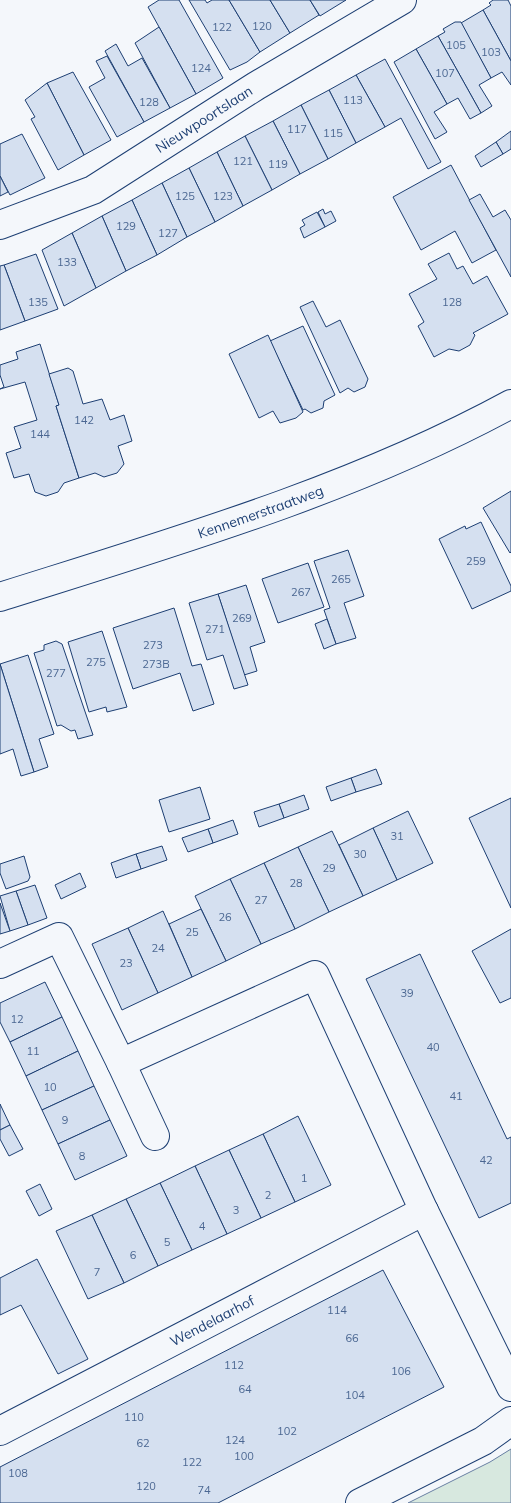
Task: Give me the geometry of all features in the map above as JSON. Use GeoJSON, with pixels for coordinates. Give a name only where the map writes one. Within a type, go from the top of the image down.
{"type":"FeatureCollection","features":[{"type":"Feature","properties":{"kind":"street","name":"Nieuwpoortslaan"},"geometry":{"type":"LineString","coordinates":[[0,225],[93,190],[256,86],[402,0]]}},
{"type":"Feature","properties":{"kind":"street","name":"Kennemerstraatweg"},"geometry":{"type":"LineString","coordinates":[[0,597],[242,519],[407,455],[511,404]]}},
{"type":"Feature","properties":{"kind":"street"},"geometry":{"type":"LineString","coordinates":[[0,964],[59,937],[155,1136]]}},
{"type":"Feature","properties":{"kind":"street"},"geometry":{"type":"LineString","coordinates":[[121,1063],[315,976],[424,1211],[511,1388]]}},
{"type":"Feature","properties":{"kind":"street","name":"Wendelaarhof"},"geometry":{"type":"LineString","coordinates":[[0,1432],[424,1211]]}},
{"type":"Feature","properties":{"kind":"street"},"geometry":{"type":"LineString","coordinates":[[360,1503],[483,1441],[511,1420]]}},
{"type":"Feature","properties":{"kind":"shaded area"},"geometry":{"type":"Polygon","coordinates":[[[511,1449],[511,1503],[408,1503],[490,1462],[511,1449]]]}},
{"type":"Feature","properties":{"kind":"building"},"geometry":{"type":"Polygon","coordinates":[[[159,0],[179,0],[223,78],[196,94],[148,7],[159,0]]]}},
{"type":"Feature","properties":{"kind":"building"},"geometry":{"type":"Polygon","coordinates":[[[189,0],[205,0],[207,3],[212,0],[229,0],[260,52],[247,62],[230,70],[189,0]]]}},
{"type":"Feature","properties":{"kind":"building"},"geometry":{"type":"Polygon","coordinates":[[[229,0],[270,0],[290,33],[260,52],[229,0]]]}},
{"type":"Feature","properties":{"kind":"building"},"geometry":{"type":"Polygon","coordinates":[[[270,0],[310,0],[319,15],[290,33],[270,0]]]}},
{"type":"Feature","properties":{"kind":"building"},"geometry":{"type":"Polygon","coordinates":[[[310,0],[346,0],[320,16],[310,0]]]}},
{"type":"Feature","properties":{"kind":"building"},"geometry":{"type":"Polygon","coordinates":[[[493,0],[508,0],[511,6],[511,61],[483,10],[491,5],[489,3],[493,0]]]}},
{"type":"Feature","properties":{"kind":"building"},"geometry":{"type":"Polygon","coordinates":[[[483,10],[511,61],[511,85],[502,72],[491,78],[461,23],[483,10]]]}},
{"type":"Feature","properties":{"kind":"building"},"geometry":{"type":"Polygon","coordinates":[[[455,22],[461,22],[491,78],[479,85],[492,106],[481,113],[438,36],[445,32],[443,29],[455,22]]]}},
{"type":"Feature","properties":{"kind":"building"},"geometry":{"type":"Polygon","coordinates":[[[159,27],[196,94],[170,108],[135,43],[159,27]]]}},
{"type":"Feature","properties":{"kind":"building"},"geometry":{"type":"Polygon","coordinates":[[[438,36],[481,113],[470,119],[458,98],[447,104],[416,49],[438,36]]]}},
{"type":"Feature","properties":{"kind":"building"},"geometry":{"type":"Polygon","coordinates":[[[116,44],[128,66],[142,58],[170,108],[144,122],[105,51],[116,44]]]}},
{"type":"Feature","properties":{"kind":"building"},"geometry":{"type":"Polygon","coordinates":[[[416,49],[447,104],[434,112],[447,132],[435,139],[394,62],[416,49]]]}},
{"type":"Feature","properties":{"kind":"building"},"geometry":{"type":"Polygon","coordinates":[[[107,56],[144,122],[117,137],[89,87],[105,78],[96,61],[107,56]]]}},
{"type":"Feature","properties":{"kind":"building"},"geometry":{"type":"Polygon","coordinates":[[[385,59],[441,162],[428,169],[401,118],[385,127],[356,75],[385,59]]]}},
{"type":"Feature","properties":{"kind":"building"},"geometry":{"type":"Polygon","coordinates":[[[73,72],[111,140],[84,155],[47,83],[73,72]]]}},
{"type":"Feature","properties":{"kind":"building"},"geometry":{"type":"Polygon","coordinates":[[[356,75],[385,127],[356,143],[329,90],[356,75]]]}},
{"type":"Feature","properties":{"kind":"building"},"geometry":{"type":"Polygon","coordinates":[[[47,83],[84,155],[58,170],[31,119],[35,117],[25,100],[47,83]]]}},
{"type":"Feature","properties":{"kind":"building"},"geometry":{"type":"Polygon","coordinates":[[[329,90],[356,143],[328,159],[301,105],[329,90]]]}},
{"type":"Feature","properties":{"kind":"building"},"geometry":{"type":"Polygon","coordinates":[[[301,105],[328,159],[300,174],[273,121],[301,105]]]}},
{"type":"Feature","properties":{"kind":"building"},"geometry":{"type":"Polygon","coordinates":[[[273,121],[300,174],[272,190],[245,136],[273,121]]]}},
{"type":"Feature","properties":{"kind":"building"},"geometry":{"type":"Polygon","coordinates":[[[511,131],[511,149],[503,154],[496,142],[511,131]]]}},
{"type":"Feature","properties":{"kind":"building"},"geometry":{"type":"Polygon","coordinates":[[[22,134],[45,178],[10,195],[0,176],[0,144],[22,134]]]}},
{"type":"Feature","properties":{"kind":"building"},"geometry":{"type":"Polygon","coordinates":[[[245,136],[272,190],[243,206],[217,152],[245,136]]]}},
{"type":"Feature","properties":{"kind":"building"},"geometry":{"type":"Polygon","coordinates":[[[496,142],[503,154],[481,167],[475,156],[496,142]]]}},
{"type":"Feature","properties":{"kind":"building"},"geometry":{"type":"Polygon","coordinates":[[[217,152],[243,206],[215,222],[189,168],[217,152]]]}},
{"type":"Feature","properties":{"kind":"building"},"geometry":{"type":"Polygon","coordinates":[[[451,165],[496,250],[472,263],[455,231],[421,250],[393,197],[451,165]]]}},
{"type":"Feature","properties":{"kind":"building"},"geometry":{"type":"Polygon","coordinates":[[[189,168],[215,222],[187,237],[162,183],[189,168]]]}},
{"type":"Feature","properties":{"kind":"building"},"geometry":{"type":"Polygon","coordinates":[[[0,176],[8,192],[0,196],[0,176]]]}},
{"type":"Feature","properties":{"kind":"building"},"geometry":{"type":"Polygon","coordinates":[[[162,183],[187,237],[157,255],[132,200],[162,183]]]}},
{"type":"Feature","properties":{"kind":"building"},"geometry":{"type":"Polygon","coordinates":[[[480,194],[493,217],[505,210],[511,220],[511,277],[469,200],[480,194]]]}},
{"type":"Feature","properties":{"kind":"building"},"geometry":{"type":"Polygon","coordinates":[[[132,200],[157,255],[126,271],[102,216],[132,200]]]}},
{"type":"Feature","properties":{"kind":"building"},"geometry":{"type":"Polygon","coordinates":[[[323,209],[325,214],[331,211],[336,221],[325,227],[318,212],[323,209]]]}},
{"type":"Feature","properties":{"kind":"building"},"geometry":{"type":"Polygon","coordinates":[[[317,212],[325,227],[304,238],[300,228],[305,225],[302,220],[317,212]]]}},
{"type":"Feature","properties":{"kind":"building"},"geometry":{"type":"Polygon","coordinates":[[[102,216],[126,271],[96,288],[72,233],[102,216]]]}},
{"type":"Feature","properties":{"kind":"building"},"geometry":{"type":"Polygon","coordinates":[[[72,233],[96,288],[64,306],[42,250],[72,233]]]}},
{"type":"Feature","properties":{"kind":"building"},"geometry":{"type":"Polygon","coordinates":[[[449,253],[457,269],[463,266],[473,284],[487,276],[508,314],[473,333],[475,335],[470,345],[459,351],[449,349],[434,357],[418,326],[424,322],[409,294],[437,279],[428,264],[449,253]]]}},
{"type":"Feature","properties":{"kind":"building"},"geometry":{"type":"Polygon","coordinates":[[[36,254],[58,309],[25,321],[4,265],[36,254]]]}},
{"type":"Feature","properties":{"kind":"building"},"geometry":{"type":"Polygon","coordinates":[[[4,265],[25,321],[0,330],[0,266],[4,265]]]}},
{"type":"Feature","properties":{"kind":"building"},"geometry":{"type":"Polygon","coordinates":[[[313,301],[326,327],[340,320],[368,379],[365,387],[354,392],[348,388],[340,393],[300,307],[313,301]]]}},
{"type":"Feature","properties":{"kind":"building"},"geometry":{"type":"Polygon","coordinates":[[[303,326],[335,395],[324,401],[323,408],[311,413],[305,409],[303,410],[270,341],[303,326]]]}},
{"type":"Feature","properties":{"kind":"building"},"geometry":{"type":"Polygon","coordinates":[[[268,335],[303,412],[296,418],[280,423],[273,411],[259,418],[229,354],[268,335]]]}},
{"type":"Feature","properties":{"kind":"building"},"geometry":{"type":"Polygon","coordinates":[[[40,344],[59,405],[56,406],[79,478],[64,483],[58,492],[46,496],[35,492],[29,474],[14,478],[6,453],[21,448],[14,427],[37,420],[25,382],[0,389],[4,387],[0,375],[0,365],[18,359],[16,352],[40,344]]]}},
{"type":"Feature","properties":{"kind":"building"},"geometry":{"type":"Polygon","coordinates":[[[68,368],[73,371],[83,404],[102,399],[110,420],[124,415],[132,441],[118,446],[124,464],[117,473],[104,477],[95,473],[79,478],[56,406],[59,405],[49,374],[68,368]]]}},
{"type":"Feature","properties":{"kind":"building"},"geometry":{"type":"Polygon","coordinates":[[[511,491],[511,552],[510,553],[483,508],[511,491]]]}},
{"type":"Feature","properties":{"kind":"building"},"geometry":{"type":"Polygon","coordinates":[[[481,522],[511,586],[511,591],[472,609],[439,539],[465,526],[466,529],[481,522]]]}},
{"type":"Feature","properties":{"kind":"building"},"geometry":{"type":"Polygon","coordinates":[[[348,550],[364,596],[344,603],[356,638],[336,644],[324,610],[330,608],[314,561],[348,550]]]}},
{"type":"Feature","properties":{"kind":"building"},"geometry":{"type":"Polygon","coordinates":[[[308,563],[324,607],[278,623],[262,579],[308,563]]]}},
{"type":"Feature","properties":{"kind":"building"},"geometry":{"type":"Polygon","coordinates":[[[246,585],[265,642],[250,647],[257,671],[244,675],[218,594],[246,585]]]}},
{"type":"Feature","properties":{"kind":"building"},"geometry":{"type":"Polygon","coordinates":[[[218,594],[248,685],[234,689],[223,655],[207,660],[189,603],[218,594]]]}},
{"type":"Feature","properties":{"kind":"building"},"geometry":{"type":"Polygon","coordinates":[[[174,608],[192,666],[201,664],[214,704],[193,711],[180,673],[133,689],[113,628],[174,608]]]}},
{"type":"Feature","properties":{"kind":"building"},"geometry":{"type":"Polygon","coordinates":[[[327,619],[336,644],[324,649],[315,624],[327,619]]]}},
{"type":"Feature","properties":{"kind":"building"},"geometry":{"type":"Polygon","coordinates":[[[102,631],[127,707],[107,712],[106,707],[89,712],[68,642],[102,631]]]}},
{"type":"Feature","properties":{"kind":"building"},"geometry":{"type":"Polygon","coordinates":[[[56,641],[62,644],[93,735],[78,739],[75,730],[71,731],[61,725],[57,726],[34,653],[44,650],[44,645],[56,641]]]}},
{"type":"Feature","properties":{"kind":"building"},"geometry":{"type":"Polygon","coordinates":[[[28,655],[54,734],[39,739],[48,767],[34,772],[0,664],[28,655]]]}},
{"type":"Feature","properties":{"kind":"building"},"geometry":{"type":"Polygon","coordinates":[[[0,664],[34,772],[21,776],[13,749],[0,754],[0,664]]]}},
{"type":"Feature","properties":{"kind":"building"},"geometry":{"type":"Polygon","coordinates":[[[376,769],[382,784],[356,792],[351,778],[376,769]]]}},
{"type":"Feature","properties":{"kind":"building"},"geometry":{"type":"Polygon","coordinates":[[[351,778],[356,792],[331,801],[326,787],[351,778]]]}},
{"type":"Feature","properties":{"kind":"building"},"geometry":{"type":"Polygon","coordinates":[[[200,787],[210,819],[169,832],[159,800],[200,787]]]}},
{"type":"Feature","properties":{"kind":"building"},"geometry":{"type":"Polygon","coordinates":[[[304,795],[309,809],[284,818],[279,804],[304,795]]]}},
{"type":"Feature","properties":{"kind":"building"},"geometry":{"type":"Polygon","coordinates":[[[511,798],[511,908],[469,818],[511,798]]]}},
{"type":"Feature","properties":{"kind":"building"},"geometry":{"type":"Polygon","coordinates":[[[279,804],[284,818],[259,827],[254,812],[279,804]]]}},
{"type":"Feature","properties":{"kind":"building"},"geometry":{"type":"Polygon","coordinates":[[[408,811],[433,863],[397,880],[373,828],[408,811]]]}},
{"type":"Feature","properties":{"kind":"building"},"geometry":{"type":"Polygon","coordinates":[[[233,820],[238,834],[213,843],[208,829],[233,820]]]}},
{"type":"Feature","properties":{"kind":"building"},"geometry":{"type":"Polygon","coordinates":[[[373,828],[397,880],[363,896],[339,845],[373,828]]]}},
{"type":"Feature","properties":{"kind":"building"},"geometry":{"type":"Polygon","coordinates":[[[208,829],[213,843],[188,852],[182,838],[208,829]]]}},
{"type":"Feature","properties":{"kind":"building"},"geometry":{"type":"Polygon","coordinates":[[[332,831],[363,896],[329,912],[298,847],[332,831]]]}},
{"type":"Feature","properties":{"kind":"building"},"geometry":{"type":"Polygon","coordinates":[[[162,846],[167,860],[141,869],[136,854],[162,846]]]}},
{"type":"Feature","properties":{"kind":"building"},"geometry":{"type":"Polygon","coordinates":[[[298,847],[329,912],[295,929],[264,863],[298,847]]]}},
{"type":"Feature","properties":{"kind":"building"},"geometry":{"type":"Polygon","coordinates":[[[136,854],[141,869],[116,878],[111,863],[136,854]]]}},
{"type":"Feature","properties":{"kind":"building"},"geometry":{"type":"Polygon","coordinates":[[[24,856],[30,877],[28,881],[6,889],[0,873],[0,864],[24,856]]]}},
{"type":"Feature","properties":{"kind":"building"},"geometry":{"type":"Polygon","coordinates":[[[264,863],[295,929],[261,944],[230,879],[264,863]]]}},
{"type":"Feature","properties":{"kind":"building"},"geometry":{"type":"Polygon","coordinates":[[[80,873],[86,887],[61,899],[55,885],[80,873]]]}},
{"type":"Feature","properties":{"kind":"building"},"geometry":{"type":"Polygon","coordinates":[[[230,879],[261,944],[226,961],[195,896],[230,879]]]}},
{"type":"Feature","properties":{"kind":"building"},"geometry":{"type":"Polygon","coordinates":[[[35,885],[47,918],[28,925],[16,891],[35,885]]]}},
{"type":"Feature","properties":{"kind":"building"},"geometry":{"type":"Polygon","coordinates":[[[16,891],[28,925],[10,931],[0,896],[16,891]]]}},
{"type":"Feature","properties":{"kind":"building"},"geometry":{"type":"Polygon","coordinates":[[[0,903],[10,931],[0,934],[0,903]]]}},
{"type":"Feature","properties":{"kind":"building"},"geometry":{"type":"Polygon","coordinates":[[[201,909],[226,961],[192,977],[169,924],[201,909]]]}},
{"type":"Feature","properties":{"kind":"building"},"geometry":{"type":"Polygon","coordinates":[[[163,911],[192,977],[158,993],[128,928],[163,911]]]}},
{"type":"Feature","properties":{"kind":"building"},"geometry":{"type":"Polygon","coordinates":[[[128,928],[158,993],[122,1010],[92,944],[128,928]]]}},
{"type":"Feature","properties":{"kind":"building"},"geometry":{"type":"Polygon","coordinates":[[[511,929],[511,998],[500,1003],[472,951],[511,929]]]}},
{"type":"Feature","properties":{"kind":"building"},"geometry":{"type":"Polygon","coordinates":[[[420,954],[507,1139],[511,1137],[511,1203],[479,1218],[366,979],[420,954]]]}},
{"type":"Feature","properties":{"kind":"building"},"geometry":{"type":"Polygon","coordinates":[[[45,982],[62,1017],[10,1042],[0,1022],[0,1003],[45,982]]]}},
{"type":"Feature","properties":{"kind":"building"},"geometry":{"type":"Polygon","coordinates":[[[62,1017],[78,1051],[26,1076],[10,1042],[62,1017]]]}},
{"type":"Feature","properties":{"kind":"building"},"geometry":{"type":"Polygon","coordinates":[[[78,1051],[94,1086],[42,1110],[26,1076],[78,1051]]]}},
{"type":"Feature","properties":{"kind":"building"},"geometry":{"type":"Polygon","coordinates":[[[94,1086],[110,1120],[58,1144],[42,1110],[94,1086]]]}},
{"type":"Feature","properties":{"kind":"building"},"geometry":{"type":"Polygon","coordinates":[[[0,1104],[10,1125],[0,1130],[0,1104]]]}},
{"type":"Feature","properties":{"kind":"building"},"geometry":{"type":"Polygon","coordinates":[[[298,1116],[331,1185],[295,1202],[263,1134],[298,1116]]]}},
{"type":"Feature","properties":{"kind":"building"},"geometry":{"type":"Polygon","coordinates":[[[110,1120],[127,1156],[75,1180],[58,1144],[110,1120]]]}},
{"type":"Feature","properties":{"kind":"building"},"geometry":{"type":"Polygon","coordinates":[[[10,1125],[23,1149],[9,1156],[0,1139],[0,1130],[10,1125]]]}},
{"type":"Feature","properties":{"kind":"building"},"geometry":{"type":"Polygon","coordinates":[[[263,1134],[295,1202],[261,1218],[229,1150],[263,1134]]]}},
{"type":"Feature","properties":{"kind":"building"},"geometry":{"type":"Polygon","coordinates":[[[229,1150],[261,1218],[227,1234],[195,1166],[229,1150]]]}},
{"type":"Feature","properties":{"kind":"building"},"geometry":{"type":"Polygon","coordinates":[[[195,1166],[227,1234],[192,1250],[160,1183],[195,1166]]]}},
{"type":"Feature","properties":{"kind":"building"},"geometry":{"type":"Polygon","coordinates":[[[160,1183],[192,1250],[158,1266],[126,1199],[160,1183]]]}},
{"type":"Feature","properties":{"kind":"building"},"geometry":{"type":"Polygon","coordinates":[[[40,1184],[52,1209],[39,1216],[26,1191],[40,1184]]]}},
{"type":"Feature","properties":{"kind":"building"},"geometry":{"type":"Polygon","coordinates":[[[126,1199],[158,1266],[124,1283],[92,1215],[126,1199]]]}},
{"type":"Feature","properties":{"kind":"building"},"geometry":{"type":"Polygon","coordinates":[[[92,1215],[124,1283],[88,1299],[56,1231],[92,1215]]]}},
{"type":"Feature","properties":{"kind":"building"},"geometry":{"type":"Polygon","coordinates":[[[37,1259],[88,1359],[58,1374],[21,1305],[0,1315],[0,1278],[37,1259]]]}},
{"type":"Feature","properties":{"kind":"building"},"geometry":{"type":"Polygon","coordinates":[[[383,1270],[444,1387],[218,1503],[0,1503],[0,1467],[383,1270]]]}}]}
